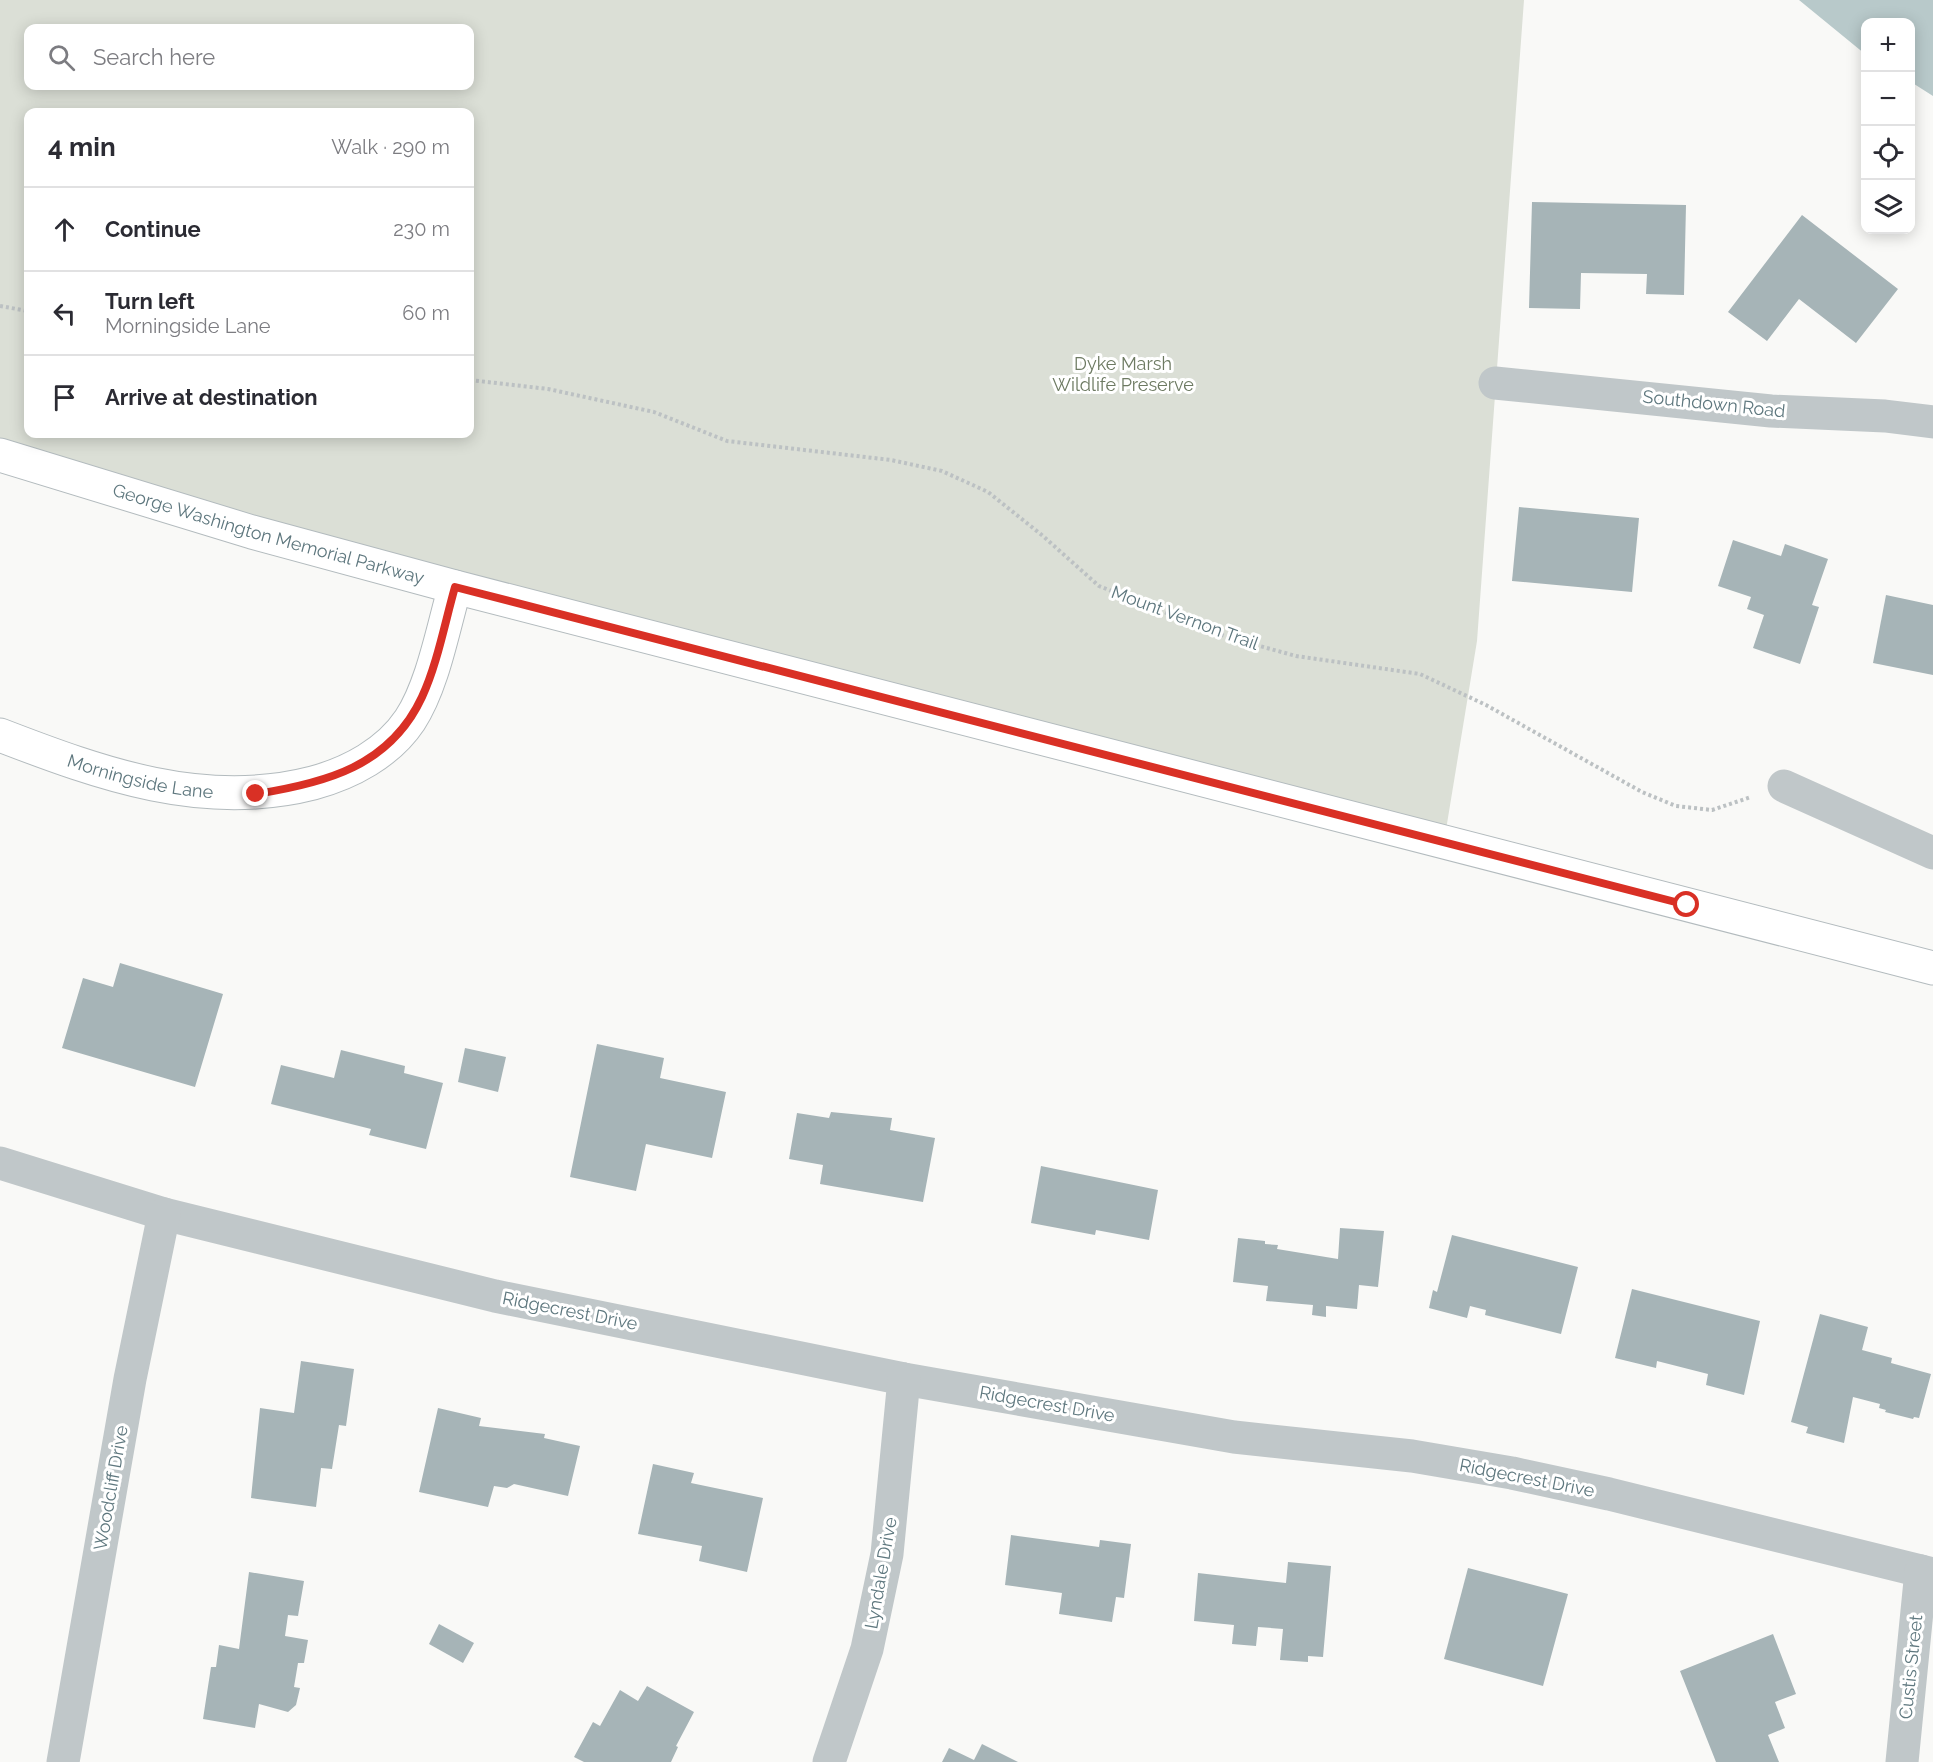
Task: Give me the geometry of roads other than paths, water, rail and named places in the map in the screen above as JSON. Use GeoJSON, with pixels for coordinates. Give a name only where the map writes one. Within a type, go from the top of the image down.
{"type":"FeatureCollection","features":[{"type":"Feature","properties":{"kind":"main road","name":"George Washington Memorial Parkway"},"geometry":{"type":"LineString","coordinates":[[0,455],[252,532],[455,587],[1933,968]]}},
{"type":"Feature","properties":{"kind":"main road","name":"Morningside Lane"},"geometry":{"type":"LineString","coordinates":[[0,735],[83,768],[183,791],[256,794],[331,778],[350,771],[388,745],[410,721],[423,695],[455,587]]}},
{"type":"Feature","properties":{"kind":"street","name":"Southdown Road"},"geometry":{"type":"LineString","coordinates":[[1495,383],[1772,411],[1885,416],[1933,422]]}},
{"type":"Feature","properties":{"kind":"street"},"geometry":{"type":"LineString","coordinates":[[1784,786],[1933,853]]}},
{"type":"Feature","properties":{"kind":"street","name":"Ridgecrest Drive"},"geometry":{"type":"LineString","coordinates":[[0,1163],[164,1214],[495,1296],[904,1379],[1234,1437],[1412,1456],[1512,1473],[1610,1494],[1927,1573]]}},
{"type":"Feature","properties":{"kind":"street","name":"Woodcliff Drive"},"geometry":{"type":"LineString","coordinates":[[63,1762],[130,1379],[164,1214]]}},
{"type":"Feature","properties":{"kind":"street","name":"Lyndale Drive"},"geometry":{"type":"LineString","coordinates":[[829,1762],[867,1649],[887,1554],[904,1379]]}},
{"type":"Feature","properties":{"kind":"street","name":"Custis Street"},"geometry":{"type":"LineString","coordinates":[[1902,1762],[1927,1573]]}},
{"type":"Feature","properties":{"kind":"park label","name":"Dyke Marsh Wildlife Preserve"},"geometry":{"type":"Point","coordinates":[1123,374]}}]}
